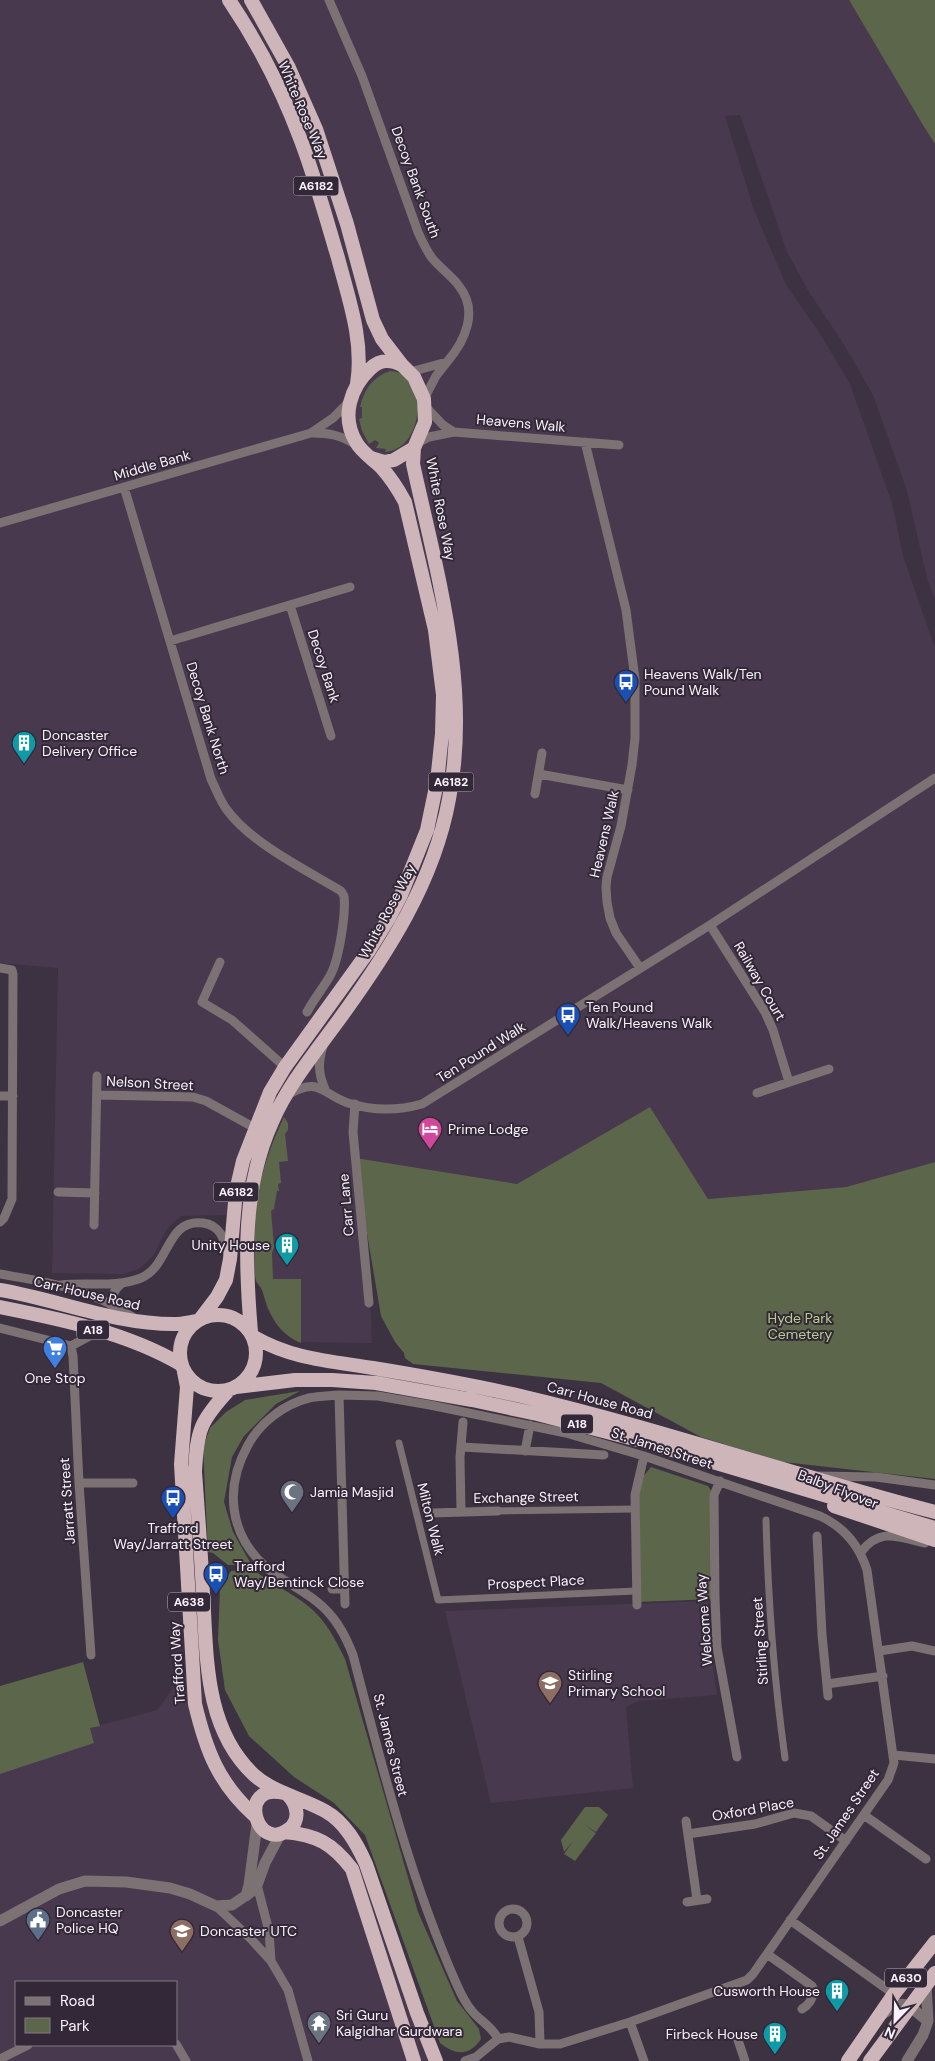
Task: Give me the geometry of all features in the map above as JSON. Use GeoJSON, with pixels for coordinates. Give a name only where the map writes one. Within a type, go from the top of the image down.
{"type":"FeatureCollection","features":[{"type":"Feature","properties":{"kind":"highway","name":"White Rose Way"},"geometry":{"type":"LineString","coordinates":[[230,0],[269,69],[300,138],[352,310],[360,355],[357,385]]}},
{"type":"Feature","properties":{"kind":"highway","name":"White Rose Way"},"geometry":{"type":"LineString","coordinates":[[251,0],[270,31],[302,95],[316,129],[347,224],[374,320],[382,339],[419,385],[424,402],[425,422],[416,446],[413,464],[448,624],[456,689],[456,744],[450,798],[433,857],[416,896],[374,971],[285,1096],[271,1123],[252,1180],[247,1230],[247,1288],[252,1335]]}},
{"type":"Feature","properties":{"kind":"highway","name":"White Rose Way"},"geometry":{"type":"LineString","coordinates":[[199,1320],[217,1297],[226,1280],[230,1259],[236,1192],[243,1161],[270,1092],[285,1067],[368,952],[397,903],[427,830],[437,782],[442,734],[443,695],[436,630],[405,502],[396,485],[355,441],[349,422],[350,400],[357,385],[374,365],[385,360],[393,360],[406,368]]}},
{"type":"Feature","properties":{"kind":"highway","name":"White Rose Way"},"geometry":{"type":"LineString","coordinates":[[364,452],[384,462],[394,460],[410,452],[416,446]]}},
{"type":"Feature","properties":{"kind":"highway","name":"Carr House Road"},"geometry":{"type":"LineString","coordinates":[[0,1290],[108,1316],[139,1321],[177,1324],[199,1320]]}},
{"type":"Feature","properties":{"kind":"highway","name":"A18"},"geometry":{"type":"LineString","coordinates":[[0,1307],[98,1331],[150,1348],[183,1368]]}},
{"type":"Feature","properties":{"kind":"highway"},"geometry":{"type":"LineString","coordinates":[[221,1315],[235,1319],[243,1324],[252,1335],[257,1352],[255,1365],[249,1377],[233,1389],[209,1391],[194,1383],[183,1368],[180,1354],[183,1338],[189,1328],[199,1320],[221,1315]]}},
{"type":"Feature","properties":{"kind":"highway","name":"Carr House Road"},"geometry":{"type":"LineString","coordinates":[[252,1335],[270,1347],[307,1358],[373,1368],[518,1395],[590,1413],[935,1512]]}},
{"type":"Feature","properties":{"kind":"highway","name":"Trafford Way"},"geometry":{"type":"LineString","coordinates":[[183,1368],[187,1387],[181,1464],[195,1704],[203,1737],[217,1771],[241,1804],[267,1832],[300,1833],[330,1845],[352,1869],[414,2061]]}},
{"type":"Feature","properties":{"kind":"highway","name":"Carr House Road"},"geometry":{"type":"LineString","coordinates":[[233,1389],[295,1380],[332,1380],[376,1384],[472,1400],[538,1414],[731,1466],[935,1528]]}},
{"type":"Feature","properties":{"kind":"highway","name":"A638"},"geometry":{"type":"LineString","coordinates":[[233,1389],[214,1406],[201,1425],[196,1449],[195,1472],[207,1665],[213,1705],[223,1733],[240,1760],[256,1776],[286,1794],[326,1811],[346,1829],[357,1844],[366,1864],[417,2013],[436,2061]]}},
{"type":"Feature","properties":{"kind":"highway","name":"Balby Flyover"},"geometry":{"type":"LineString","coordinates":[[731,1466],[852,1512],[935,1540]]}},
{"type":"Feature","properties":{"kind":"highway"},"geometry":{"type":"LineString","coordinates":[[256,1820],[257,1803],[261,1797],[267,1793],[277,1792],[286,1794],[295,1806],[296,1818],[294,1824],[283,1832]]}},
{"type":"Feature","properties":{"kind":"highway","name":"A630"},"geometry":{"type":"LineString","coordinates":[[848,2061],[894,1994],[935,1942]]}},
{"type":"Feature","properties":{"kind":"highway","name":"A630"},"geometry":{"type":"LineString","coordinates":[[870,2061],[931,1979]]}},
{"type":"Feature","properties":{"kind":"street","name":"Decoy Bank South"},"geometry":{"type":"LineString","coordinates":[[329,0],[362,76],[418,232],[433,260],[454,280],[466,296],[469,304],[465,336],[459,348],[436,376],[424,402]]}},
{"type":"Feature","properties":{"kind":"street"},"geometry":{"type":"LineString","coordinates":[[406,368],[447,362]]}},
{"type":"Feature","properties":{"kind":"street","name":"Middle Bank"},"geometry":{"type":"LineString","coordinates":[[0,523],[312,433],[333,418],[350,400]]}},
{"type":"Feature","properties":{"kind":"street"},"geometry":{"type":"LineString","coordinates":[[424,402],[443,425],[454,432]]}},
{"type":"Feature","properties":{"kind":"street","name":"Heavens Walk"},"geometry":{"type":"LineString","coordinates":[[416,446],[429,437],[454,432],[619,445]]}},
{"type":"Feature","properties":{"kind":"street","name":"Middle Bank"},"geometry":{"type":"LineString","coordinates":[[312,433],[338,435],[364,452]]}},
{"type":"Feature","properties":{"kind":"street","name":"Heavens Walk"},"geometry":{"type":"LineString","coordinates":[[585,442],[631,636],[635,679],[634,742],[628,790],[606,887],[610,918],[616,933],[640,968]]}},
{"type":"Feature","properties":{"kind":"street","name":"Decoy Bank North"},"geometry":{"type":"LineString","coordinates":[[124,487],[210,779],[227,810],[259,840],[340,891],[344,896],[339,944],[334,965],[330,975],[306,1012]]}},
{"type":"Feature","properties":{"kind":"street"},"geometry":{"type":"LineString","coordinates":[[170,641],[350,587]]}},
{"type":"Feature","properties":{"kind":"street","name":"Decoy Bank"},"geometry":{"type":"LineString","coordinates":[[290,606],[331,736]]}},
{"type":"Feature","properties":{"kind":"street"},"geometry":{"type":"LineString","coordinates":[[535,794],[542,753]]}},
{"type":"Feature","properties":{"kind":"street"},"geometry":{"type":"LineString","coordinates":[[539,774],[628,790]]}},
{"type":"Feature","properties":{"kind":"street"},"geometry":{"type":"LineString","coordinates":[[640,968],[935,778]]}},
{"type":"Feature","properties":{"kind":"street","name":"Railway Court"},"geometry":{"type":"LineString","coordinates":[[710,924],[765,1012],[773,1030],[789,1082]]}},
{"type":"Feature","properties":{"kind":"street"},"geometry":{"type":"LineString","coordinates":[[220,962],[202,1002],[232,1020],[285,1067]]}},
{"type":"Feature","properties":{"kind":"street"},"geometry":{"type":"LineString","coordinates":[[0,968],[12,970],[14,974],[12,1199],[4,1218],[0,1222]]}},
{"type":"Feature","properties":{"kind":"street","name":"Ten Pound Walk"},"geometry":{"type":"LineString","coordinates":[[285,1096],[305,1086],[325,1089],[346,1102],[382,1110],[409,1108],[422,1104],[640,968]]}},
{"type":"Feature","properties":{"kind":"street"},"geometry":{"type":"LineString","coordinates":[[324,1040],[318,1067],[325,1089]]}},
{"type":"Feature","properties":{"kind":"street"},"geometry":{"type":"LineString","coordinates":[[757,1093],[829,1068]]}},
{"type":"Feature","properties":{"kind":"street","name":"Nelson Street"},"geometry":{"type":"LineString","coordinates":[[94,1225],[96,1076]]}},
{"type":"Feature","properties":{"kind":"street","name":"Nelson Street"},"geometry":{"type":"LineString","coordinates":[[97,1095],[192,1097],[206,1101],[255,1128]]}},
{"type":"Feature","properties":{"kind":"street"},"geometry":{"type":"LineString","coordinates":[[0,1096],[13,1096]]}},
{"type":"Feature","properties":{"kind":"street","name":"Carr Lane"},"geometry":{"type":"LineString","coordinates":[[355,1104],[353,1132],[369,1303]]}},
{"type":"Feature","properties":{"kind":"street"},"geometry":{"type":"LineString","coordinates":[[58,1192],[95,1193]]}},
{"type":"Feature","properties":{"kind":"street"},"geometry":{"type":"LineString","coordinates":[[61,1285],[122,1283],[144,1277],[163,1257],[174,1234],[181,1227],[190,1223],[207,1223],[217,1229],[222,1235],[230,1259]]}},
{"type":"Feature","properties":{"kind":"street"},"geometry":{"type":"LineString","coordinates":[[0,1274],[61,1285],[114,1304],[139,1321]]}},
{"type":"Feature","properties":{"kind":"street"},"geometry":{"type":"LineString","coordinates":[[114,1304],[114,1291],[122,1283]]}},
{"type":"Feature","properties":{"kind":"street"},"geometry":{"type":"LineString","coordinates":[[0,1328],[71,1346],[98,1331]]}},
{"type":"Feature","properties":{"kind":"street","name":"Jarratt Street"},"geometry":{"type":"LineString","coordinates":[[71,1346],[91,1655]]}},
{"type":"Feature","properties":{"kind":"street"},"geometry":{"type":"LineString","coordinates":[[339,1395],[345,1604]]}},
{"type":"Feature","properties":{"kind":"street","name":"St. James Street"},"geometry":{"type":"LineString","coordinates":[[339,1395],[378,1396],[430,1404],[608,1444],[720,1481],[833,1522],[853,1541],[861,1552],[867,1570],[894,1763],[888,1780],[747,1980],[630,2022],[560,2044],[540,2043],[509,2037],[498,2038],[496,2033],[465,2002],[412,1870],[393,1810],[353,1655],[346,1637],[336,1620],[324,1607],[308,1594],[268,1569],[250,1548],[236,1521],[233,1506],[234,1480],[238,1462],[258,1430],[282,1409],[298,1401],[312,1397],[339,1395]]}},
{"type":"Feature","properties":{"kind":"street"},"geometry":{"type":"LineString","coordinates":[[461,1512],[460,1457],[463,1422]]}},
{"type":"Feature","properties":{"kind":"street"},"geometry":{"type":"LineString","coordinates":[[525,1451],[530,1425]]}},
{"type":"Feature","properties":{"kind":"street","name":"Milton Walk"},"geometry":{"type":"LineString","coordinates":[[399,1443],[438,1600]]}},
{"type":"Feature","properties":{"kind":"street"},"geometry":{"type":"LineString","coordinates":[[462,1447],[604,1456]]}},
{"type":"Feature","properties":{"kind":"street"},"geometry":{"type":"LineString","coordinates":[[637,1605],[635,1509],[637,1484],[644,1456]]}},
{"type":"Feature","properties":{"kind":"street"},"geometry":{"type":"LineString","coordinates":[[813,1476],[876,1477],[935,1485]]}},
{"type":"Feature","properties":{"kind":"street","name":"Welcome Way"},"geometry":{"type":"LineString","coordinates":[[720,1481],[714,1495],[717,1638],[737,1756]]}},
{"type":"Feature","properties":{"kind":"street"},"geometry":{"type":"LineString","coordinates":[[79,1483],[133,1483]]}},
{"type":"Feature","properties":{"kind":"street","name":"Exchange Street"},"geometry":{"type":"LineString","coordinates":[[417,1515],[461,1512],[635,1509]]}},
{"type":"Feature","properties":{"kind":"street","name":"Stirling Street"},"geometry":{"type":"LineString","coordinates":[[766,1520],[770,1618],[785,1758]]}},
{"type":"Feature","properties":{"kind":"street"},"geometry":{"type":"LineString","coordinates":[[861,1552],[868,1543],[884,1535],[935,1545]]}},
{"type":"Feature","properties":{"kind":"street"},"geometry":{"type":"LineString","coordinates":[[818,1536],[828,1696]]}},
{"type":"Feature","properties":{"kind":"street"},"geometry":{"type":"LineString","coordinates":[[332,1589],[345,1589]]}},
{"type":"Feature","properties":{"kind":"street","name":"Prospect Place"},"geometry":{"type":"LineString","coordinates":[[438,1600],[636,1591]]}},
{"type":"Feature","properties":{"kind":"street"},"geometry":{"type":"LineString","coordinates":[[879,1651],[912,1646],[935,1651]]}},
{"type":"Feature","properties":{"kind":"street"},"geometry":{"type":"LineString","coordinates":[[827,1684],[883,1676]]}},
{"type":"Feature","properties":{"kind":"street"},"geometry":{"type":"LineString","coordinates":[[894,1755],[935,1759]]}},
{"type":"Feature","properties":{"kind":"street","name":"Oxford Place"},"geometry":{"type":"LineString","coordinates":[[688,1834],[755,1824],[794,1813],[811,1816],[846,1841]]}},
{"type":"Feature","properties":{"kind":"street"},"geometry":{"type":"LineString","coordinates":[[864,1815],[926,1860]]}},
{"type":"Feature","properties":{"kind":"street"},"geometry":{"type":"LineString","coordinates":[[245,1898],[249,1885],[256,1820]]}},
{"type":"Feature","properties":{"kind":"street"},"geometry":{"type":"LineString","coordinates":[[686,1821],[702,1900],[686,1902]]}},
{"type":"Feature","properties":{"kind":"street"},"geometry":{"type":"LineString","coordinates":[[216,1906],[232,1905],[245,1898],[257,1885],[265,1863],[283,1832]]}},
{"type":"Feature","properties":{"kind":"street"},"geometry":{"type":"LineString","coordinates":[[0,1922],[59,1889],[85,1881],[126,1882],[170,1888],[190,1894],[216,1906],[271,1961],[288,1990],[308,2061]]}},
{"type":"Feature","properties":{"kind":"street"},"geometry":{"type":"LineString","coordinates":[[257,1885],[269,1931],[271,1961]]}},
{"type":"Feature","properties":{"kind":"street"},"geometry":{"type":"LineString","coordinates":[[790,1920],[894,1994]]}},
{"type":"Feature","properties":{"kind":"street"},"geometry":{"type":"LineString","coordinates":[[518,1937],[539,2012],[540,2043]]}},
{"type":"Feature","properties":{"kind":"street"},"geometry":{"type":"LineString","coordinates":[[767,1954],[812,1986],[814,1990],[810,2001],[802,2009]]}},
{"type":"Feature","properties":{"kind":"street"},"geometry":{"type":"LineString","coordinates":[[907,2061],[923,2035],[928,2021],[931,1979]]}},
{"type":"Feature","properties":{"kind":"street"},"geometry":{"type":"LineString","coordinates":[[880,2016],[899,2004],[905,2003],[928,2021]]}},
{"type":"Feature","properties":{"kind":"street"},"geometry":{"type":"LineString","coordinates":[[630,2022],[644,2061]]}},
{"type":"Feature","properties":{"kind":"street"},"geometry":{"type":"LineString","coordinates":[[737,2037],[745,2061]]}},
{"type":"Feature","properties":{"kind":"street"},"geometry":{"type":"LineString","coordinates":[[465,2061],[476,2057],[498,2038]]}},
{"type":"Feature","properties":{"kind":"street"},"geometry":{"type":"LineString","coordinates":[[0,2059],[26,2046]]}},
{"type":"Feature","properties":{"kind":"street"},"geometry":{"type":"LineString","coordinates":[[177,2046],[186,2061]]}},
{"type":"Feature","properties":{"kind":"shaded area"},"geometry":{"type":"Polygon","coordinates":[[[0,0],[849,0],[935,144],[935,601],[927,578],[907,491],[873,395],[843,343],[809,292],[787,252],[740,115],[725,116],[754,210],[786,285],[819,332],[850,384],[892,503],[903,556],[935,648],[935,1162],[846,1187],[708,1199],[650,1107],[517,1184],[356,1158],[370,1290],[372,1343],[301,1342],[281,1331],[267,1309],[262,1288],[256,1281],[255,1218],[227,1215],[181,1216],[167,1229],[153,1256],[139,1269],[123,1274],[52,1273],[58,968],[0,963],[0,0]]]}},
{"type":"Feature","properties":{"kind":"shaded area","name":"Stirling Primary School"},"geometry":{"type":"Polygon","coordinates":[[[708,1601],[710,1646],[717,1695],[638,1701],[626,1707],[633,1788],[491,1803],[445,1611],[708,1601]]]}},
{"type":"Feature","properties":{"kind":"shaded area"},"geometry":{"type":"Polygon","coordinates":[[[195,1665],[207,1665],[240,1760],[346,1829],[436,2061],[0,2061],[0,1774],[94,1742],[90,1728],[157,1710],[176,1684],[195,1665]]]}},
{"type":"Feature","properties":{"kind":"green space"},"geometry":{"type":"Polygon","coordinates":[[[849,0],[935,0],[935,144],[923,125],[849,0]]]}},
{"type":"Feature","properties":{"kind":"green space"},"geometry":{"type":"Polygon","coordinates":[[[390,371],[403,375],[411,384],[416,396],[418,411],[415,425],[409,438],[399,448],[385,452],[386,449],[376,448],[379,443],[375,440],[369,444],[362,431],[359,419],[362,418],[362,407],[360,407],[370,384],[390,371]]]}},
{"type":"Feature","properties":{"kind":"green space","name":"Hyde Park Cemetery"},"geometry":{"type":"Polygon","coordinates":[[[650,1107],[708,1199],[846,1187],[935,1162],[935,1479],[783,1462],[701,1437],[601,1383],[413,1364],[405,1358],[404,1353],[395,1342],[381,1316],[356,1158],[517,1184],[650,1107]]]}},
{"type":"Feature","properties":{"kind":"green space"},"geometry":{"type":"Polygon","coordinates":[[[284,1117],[288,1123],[288,1130],[285,1134],[288,1161],[279,1162],[281,1183],[278,1184],[279,1191],[277,1191],[274,1209],[271,1211],[274,1247],[272,1253],[273,1279],[301,1279],[301,1343],[293,1339],[276,1323],[268,1309],[255,1275],[254,1235],[257,1200],[264,1167],[284,1117]]]}},
{"type":"Feature","properties":{"kind":"green space"},"geometry":{"type":"Polygon","coordinates":[[[300,1391],[276,1404],[244,1436],[232,1457],[224,1502],[233,1532],[251,1564],[228,1565],[213,1553],[208,1552],[203,1447],[210,1428],[226,1412],[245,1400],[300,1391]]]}},
{"type":"Feature","properties":{"kind":"green space"},"geometry":{"type":"Polygon","coordinates":[[[651,1467],[708,1486],[714,1495],[715,1599],[637,1602],[637,1484],[651,1467]]]}},
{"type":"Feature","properties":{"kind":"green space"},"geometry":{"type":"Polygon","coordinates":[[[253,1569],[314,1611],[330,1630],[345,1659],[418,1912],[457,2001],[479,2029],[481,2039],[472,2049],[456,2052],[440,2043],[365,1835],[334,1803],[294,1777],[249,1736],[225,1690],[218,1640],[220,1588],[231,1571],[253,1569]]]}},
{"type":"Feature","properties":{"kind":"green space"},"geometry":{"type":"Polygon","coordinates":[[[83,1662],[100,1726],[90,1728],[94,1743],[0,1774],[0,1686],[83,1662]]]}},
{"type":"Feature","properties":{"kind":"green space"},"geometry":{"type":"Polygon","coordinates":[[[585,1807],[599,1807],[608,1815],[596,1832],[585,1825],[596,1833],[575,1861],[564,1854],[573,1841],[564,1852],[561,1840],[585,1807]]]}},
{"type":"Feature","properties":{"kind":"place","name":"Heavens Walk/Ten Pound Walk"},"geometry":{"type":"Point","coordinates":[626,703]}},
{"type":"Feature","properties":{"kind":"place","name":"Doncaster Delivery Office"},"geometry":{"type":"Point","coordinates":[24,764]}},
{"type":"Feature","properties":{"kind":"place","name":"Ten Pound Walk/Heavens Walk"},"geometry":{"type":"Point","coordinates":[568,1036]}},
{"type":"Feature","properties":{"kind":"place","name":"Prime Lodge"},"geometry":{"type":"Point","coordinates":[430,1150]}},
{"type":"Feature","properties":{"kind":"place","name":"Unity House"},"geometry":{"type":"Point","coordinates":[287,1266]}},
{"type":"Feature","properties":{"kind":"place","name":"One Stop"},"geometry":{"type":"Point","coordinates":[55,1369]}},
{"type":"Feature","properties":{"kind":"place","name":"Jamia Masjid"},"geometry":{"type":"Point","coordinates":[292,1513]}},
{"type":"Feature","properties":{"kind":"place","name":"Trafford Way/Jarratt Street"},"geometry":{"type":"Point","coordinates":[173,1519]}},
{"type":"Feature","properties":{"kind":"place","name":"Trafford Way/Bentinck Close"},"geometry":{"type":"Point","coordinates":[216,1595]}},
{"type":"Feature","properties":{"kind":"place","name":"Stirling Primary School"},"geometry":{"type":"Point","coordinates":[550,1704]}},
{"type":"Feature","properties":{"kind":"place","name":"Doncaster Police HQ"},"geometry":{"type":"Point","coordinates":[38,1941]}},
{"type":"Feature","properties":{"kind":"place","name":"Doncaster UTC"},"geometry":{"type":"Point","coordinates":[182,1952]}},
{"type":"Feature","properties":{"kind":"place","name":"Cusworth House"},"geometry":{"type":"Point","coordinates":[837,2012]}},
{"type":"Feature","properties":{"kind":"place","name":"Sri Guru Kalgidhar Gurdwara"},"geometry":{"type":"Point","coordinates":[319,2044]}},
{"type":"Feature","properties":{"kind":"place","name":"Firbeck House"},"geometry":{"type":"Point","coordinates":[775,2055]}}]}
